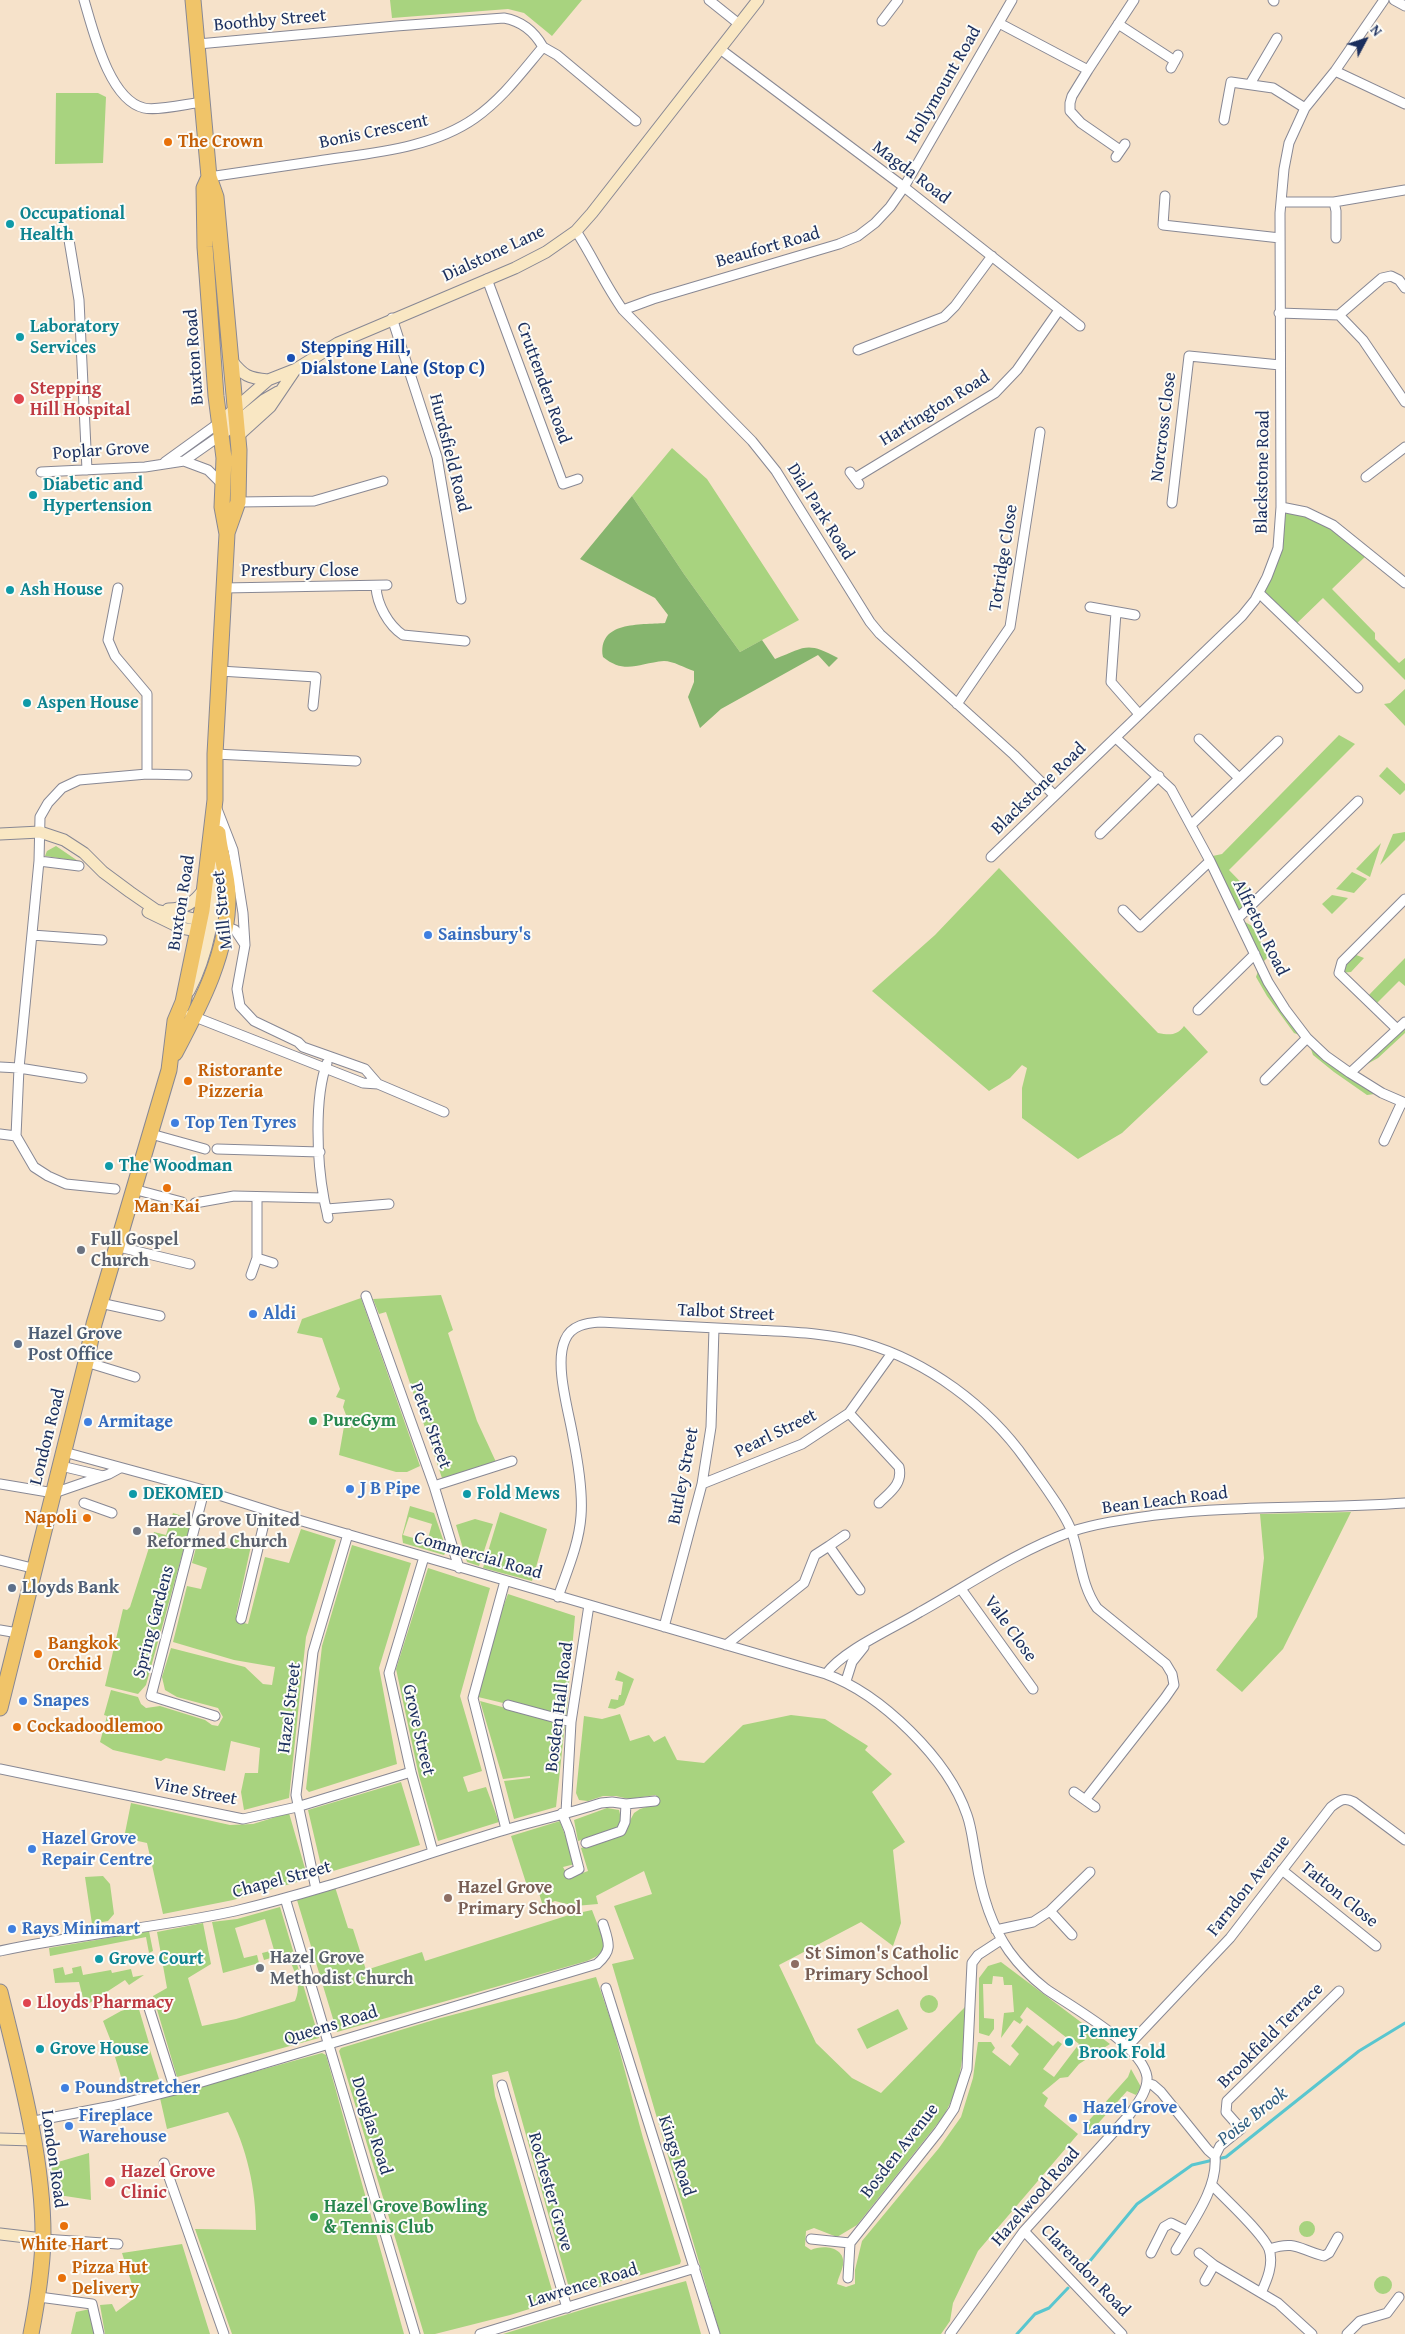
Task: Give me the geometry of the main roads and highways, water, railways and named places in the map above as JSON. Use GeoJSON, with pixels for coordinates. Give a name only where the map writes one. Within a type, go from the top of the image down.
{"type":"FeatureCollection","features":[{"type":"Feature","properties":{"kind":"highway","name":"Buxton Road"},"geometry":{"type":"LineString","coordinates":[[193,0],[209,177],[216,196],[237,423],[238,502],[227,534]]}},
{"type":"Feature","properties":{"kind":"highway","name":"Buxton Road"},"geometry":{"type":"LineString","coordinates":[[186,1010],[208,925],[228,893],[225,864],[220,854],[215,800],[215,754],[227,534],[222,507],[224,458],[205,247],[204,188],[209,177]]}},
{"type":"Feature","properties":{"kind":"highway","name":"Buxton Road"},"geometry":{"type":"LineString","coordinates":[[186,1010],[218,961],[208,925],[207,884],[215,800]]}},
{"type":"Feature","properties":{"kind":"highway","name":"London Road"},"geometry":{"type":"LineString","coordinates":[[1,1703],[36,1569],[115,1246],[151,1134],[170,1061],[186,1010]]}},
{"type":"Feature","properties":{"kind":"highway","name":"London Road"},"geometry":{"type":"LineString","coordinates":[[0,1992],[29,2122],[43,2239],[39,2297],[31,2334]]}},
{"type":"Feature","properties":{"kind":"waterway","name":"Poise Brook"},"geometry":{"type":"LineString","coordinates":[[1080,2273],[1137,2204],[1192,2165],[1226,2157],[1359,2051],[1405,2023]]}},
{"type":"Feature","properties":{"kind":"waterway","name":"Poise Brook"},"geometry":{"type":"LineString","coordinates":[[1017,2334],[1035,2314],[1049,2308],[1068,2288]]}},
{"type":"Feature","properties":{"kind":"place","name":"The Crown"},"geometry":{"type":"Point","coordinates":[168,142]}},
{"type":"Feature","properties":{"kind":"place","name":"Occupational Health"},"geometry":{"type":"Point","coordinates":[10,224]}},
{"type":"Feature","properties":{"kind":"place","name":"Laboratory Services"},"geometry":{"type":"Point","coordinates":[20,337]}},
{"type":"Feature","properties":{"kind":"place","name":"Stepping Hill, Dialstone Lane (Stop C)"},"geometry":{"type":"Point","coordinates":[291,358]}},
{"type":"Feature","properties":{"kind":"place","name":"Stepping Hill Hospital"},"geometry":{"type":"Point","coordinates":[19,399]}},
{"type":"Feature","properties":{"kind":"place","name":"Diabetic and Hypertension"},"geometry":{"type":"Point","coordinates":[33,495]}},
{"type":"Feature","properties":{"kind":"place","name":"Ash House"},"geometry":{"type":"Point","coordinates":[10,590]}},
{"type":"Feature","properties":{"kind":"place","name":"Aspen House"},"geometry":{"type":"Point","coordinates":[27,703]}},
{"type":"Feature","properties":{"kind":"place","name":"Sainsbury's"},"geometry":{"type":"Point","coordinates":[428,935]}},
{"type":"Feature","properties":{"kind":"place","name":"Ristorante Pizzeria"},"geometry":{"type":"Point","coordinates":[188,1081]}},
{"type":"Feature","properties":{"kind":"place","name":"Top Ten Tyres"},"geometry":{"type":"Point","coordinates":[175,1123]}},
{"type":"Feature","properties":{"kind":"place","name":"The Woodman"},"geometry":{"type":"Point","coordinates":[109,1166]}},
{"type":"Feature","properties":{"kind":"place","name":"Man Kai"},"geometry":{"type":"Point","coordinates":[167,1188]}},
{"type":"Feature","properties":{"kind":"place","name":"Full Gospel Church"},"geometry":{"type":"Point","coordinates":[81,1250]}},
{"type":"Feature","properties":{"kind":"place","name":"Aldi"},"geometry":{"type":"Point","coordinates":[253,1314]}},
{"type":"Feature","properties":{"kind":"place","name":"Hazel Grove Post Office"},"geometry":{"type":"Point","coordinates":[18,1344]}},
{"type":"Feature","properties":{"kind":"place","name":"PureGym"},"geometry":{"type":"Point","coordinates":[313,1421]}},
{"type":"Feature","properties":{"kind":"place","name":"Armitage"},"geometry":{"type":"Point","coordinates":[88,1422]}},
{"type":"Feature","properties":{"kind":"place","name":"J B Pipe"},"geometry":{"type":"Point","coordinates":[350,1489]}},
{"type":"Feature","properties":{"kind":"place","name":"DEKOMED"},"geometry":{"type":"Point","coordinates":[133,1494]}},
{"type":"Feature","properties":{"kind":"place","name":"Fold Mews"},"geometry":{"type":"Point","coordinates":[467,1494]}},
{"type":"Feature","properties":{"kind":"place","name":"Napoli"},"geometry":{"type":"Point","coordinates":[87,1518]}},
{"type":"Feature","properties":{"kind":"place","name":"Hazel Grove United Reformed Church"},"geometry":{"type":"Point","coordinates":[137,1531]}},
{"type":"Feature","properties":{"kind":"place","name":"Lloyds Bank"},"geometry":{"type":"Point","coordinates":[12,1588]}},
{"type":"Feature","properties":{"kind":"place","name":"Bangkok Orchid"},"geometry":{"type":"Point","coordinates":[38,1654]}},
{"type":"Feature","properties":{"kind":"place","name":"Snapes"},"geometry":{"type":"Point","coordinates":[23,1701]}},
{"type":"Feature","properties":{"kind":"place","name":"Cockadoodlemoo"},"geometry":{"type":"Point","coordinates":[17,1727]}},
{"type":"Feature","properties":{"kind":"place","name":"Hazel Grove Repair Centre"},"geometry":{"type":"Point","coordinates":[32,1849]}},
{"type":"Feature","properties":{"kind":"place","name":"Hazel Grove Primary School"},"geometry":{"type":"Point","coordinates":[448,1898]}},
{"type":"Feature","properties":{"kind":"place","name":"Rays Minimart"},"geometry":{"type":"Point","coordinates":[12,1929]}},
{"type":"Feature","properties":{"kind":"place","name":"Grove Court"},"geometry":{"type":"Point","coordinates":[99,1959]}},
{"type":"Feature","properties":{"kind":"place","name":"St Simon's Catholic Primary School"},"geometry":{"type":"Point","coordinates":[795,1964]}},
{"type":"Feature","properties":{"kind":"place","name":"Hazel Grove Methodist Church"},"geometry":{"type":"Point","coordinates":[260,1968]}},
{"type":"Feature","properties":{"kind":"place","name":"Lloyds Pharmacy"},"geometry":{"type":"Point","coordinates":[27,2003]}},
{"type":"Feature","properties":{"kind":"place","name":"Penney Brook Fold"},"geometry":{"type":"Point","coordinates":[1069,2042]}},
{"type":"Feature","properties":{"kind":"place","name":"Grove House"},"geometry":{"type":"Point","coordinates":[40,2049]}},
{"type":"Feature","properties":{"kind":"place","name":"Poundstretcher"},"geometry":{"type":"Point","coordinates":[65,2088]}},
{"type":"Feature","properties":{"kind":"place","name":"Hazel Grove Laundry"},"geometry":{"type":"Point","coordinates":[1073,2118]}},
{"type":"Feature","properties":{"kind":"place","name":"Fireplace Warehouse"},"geometry":{"type":"Point","coordinates":[69,2126]}},
{"type":"Feature","properties":{"kind":"place","name":"Hazel Grove Clinic"},"geometry":{"type":"Point","coordinates":[110,2182]}},
{"type":"Feature","properties":{"kind":"place","name":"Hazel Grove Bowling & Tennis Club"},"geometry":{"type":"Point","coordinates":[314,2217]}},
{"type":"Feature","properties":{"kind":"place","name":"White Hart"},"geometry":{"type":"Point","coordinates":[64,2226]}},
{"type":"Feature","properties":{"kind":"place","name":"Pizza Hut Delivery"},"geometry":{"type":"Point","coordinates":[62,2278]}}]}
